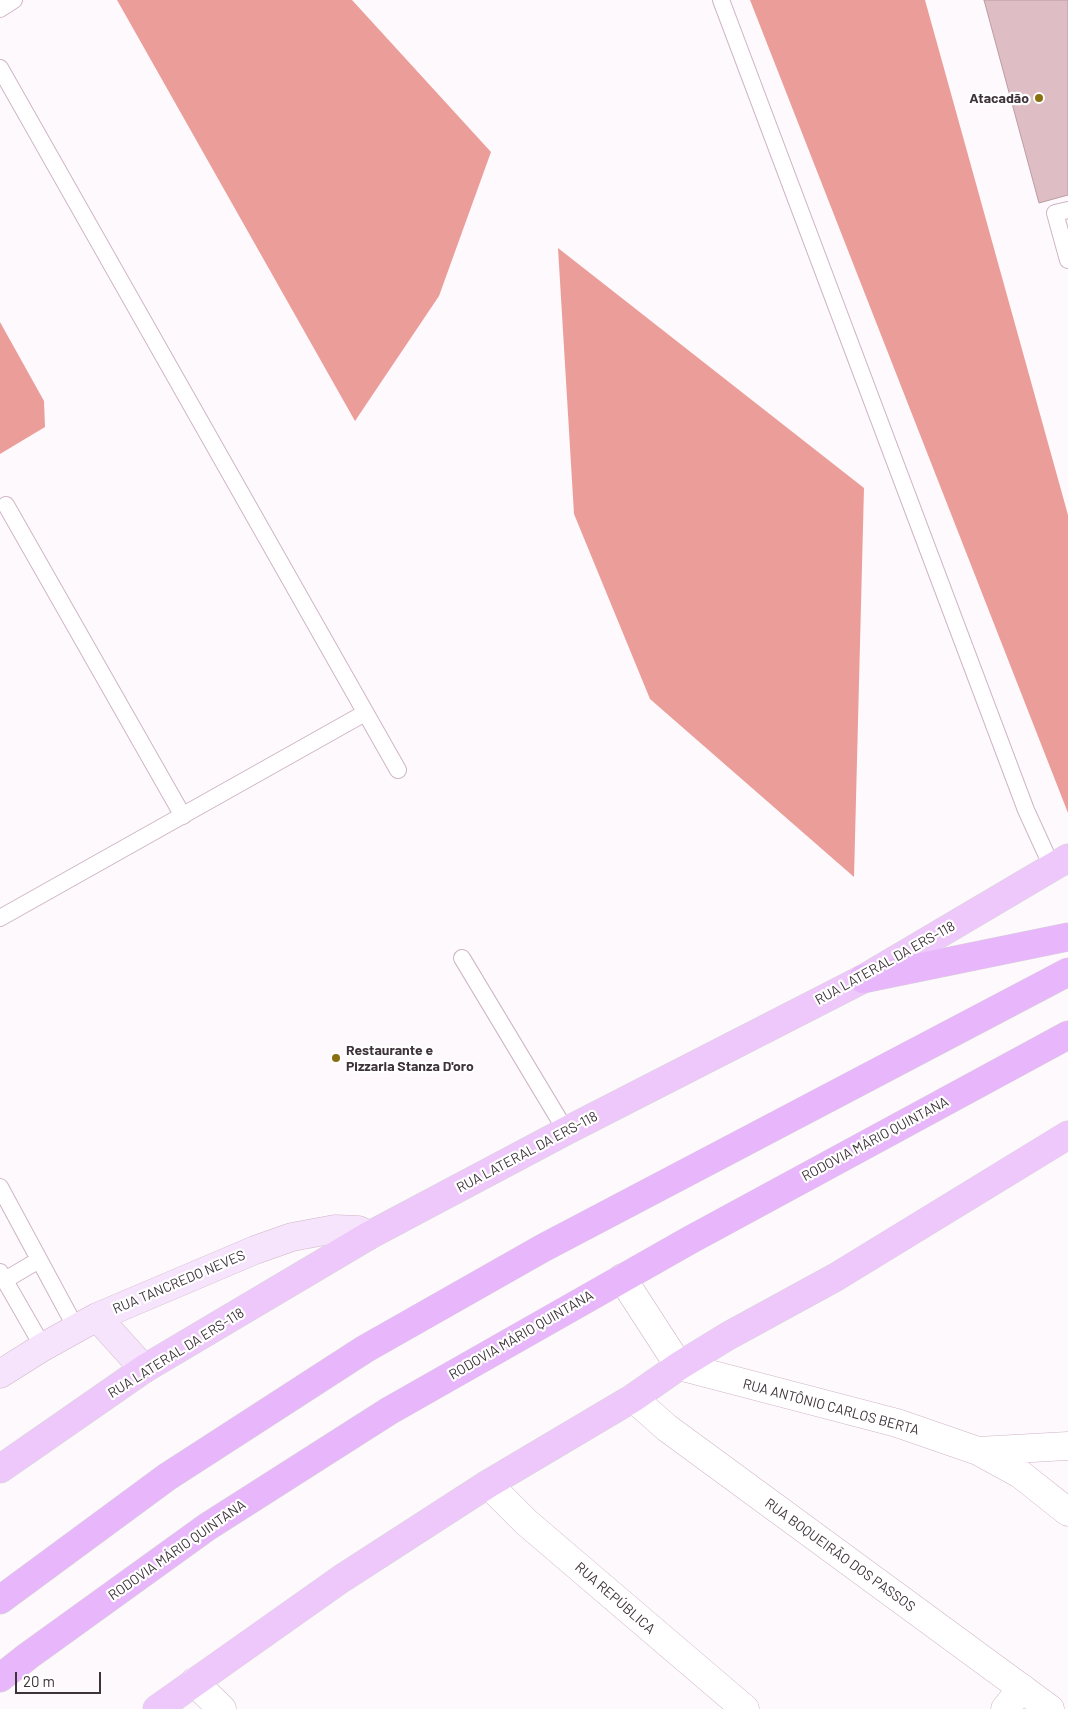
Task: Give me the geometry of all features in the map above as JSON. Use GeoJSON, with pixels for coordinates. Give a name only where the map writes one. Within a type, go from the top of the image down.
{"type":"FeatureCollection","features":[{"type":"Feature","properties":{"kind":"highway"},"geometry":{"type":"LineString","coordinates":[[863,979],[1068,937]]}},
{"type":"Feature","properties":{"kind":"highway"},"geometry":{"type":"LineString","coordinates":[[0,1600],[167,1478],[364,1349],[543,1248],[1068,972]]}},
{"type":"Feature","properties":{"kind":"highway","name":"RODOVIA MÁRIO QUINTANA"},"geometry":{"type":"LineString","coordinates":[[0,1678],[207,1526],[389,1411],[622,1278],[1068,1035]]}},
{"type":"Feature","properties":{"kind":"main road","name":"RUA LATERAL DA ERS-118"},"geometry":{"type":"LineString","coordinates":[[0,1469],[144,1369],[370,1235],[566,1131],[863,979],[1060,863]]}},
{"type":"Feature","properties":{"kind":"main road"},"geometry":{"type":"LineString","coordinates":[[157,1709],[341,1579],[488,1484],[633,1398],[679,1366],[728,1336],[836,1278],[1068,1135]]}},
{"type":"Feature","properties":{"kind":"main road","name":"RUA TANCREDO NEVES"},"geometry":{"type":"LineString","coordinates":[[0,1374],[86,1322],[254,1250],[292,1237],[335,1229],[358,1230],[370,1235]]}},
{"type":"Feature","properties":{"kind":"main road"},"geometry":{"type":"LineString","coordinates":[[86,1322],[144,1369]]}},
{"type":"Feature","properties":{"kind":"street"},"geometry":{"type":"LineString","coordinates":[[622,1278],[679,1366]]}},
{"type":"Feature","properties":{"kind":"street","name":"RUA ANTÔNIO CARLOS BERTA"},"geometry":{"type":"LineString","coordinates":[[679,1366],[897,1423],[978,1451],[1020,1474],[1068,1512]]}},
{"type":"Feature","properties":{"kind":"street","name":"RUA BOQUEIRÃO DOS PASSOS"},"geometry":{"type":"LineString","coordinates":[[633,1398],[667,1428],[1050,1709]]}},
{"type":"Feature","properties":{"kind":"street"},"geometry":{"type":"LineString","coordinates":[[978,1451],[1068,1446]]}},
{"type":"Feature","properties":{"kind":"street","name":"RUA REPÚBLICA"},"geometry":{"type":"LineString","coordinates":[[488,1484],[526,1522],[745,1709]]}},
{"type":"Feature","properties":{"kind":"street"},"geometry":{"type":"LineString","coordinates":[[194,1682],[222,1709]]}},
{"type":"Feature","properties":{"kind":"street"},"geometry":{"type":"LineString","coordinates":[[1005,1709],[1022,1688]]}},
{"type":"Feature","properties":{"kind":"lane"},"geometry":{"type":"LineString","coordinates":[[0,9],[14,0]]}},
{"type":"Feature","properties":{"kind":"lane"},"geometry":{"type":"LineString","coordinates":[[721,0],[1026,810],[1060,863]]}},
{"type":"Feature","properties":{"kind":"lane"},"geometry":{"type":"LineString","coordinates":[[0,68],[398,770]]}},
{"type":"Feature","properties":{"kind":"lane"},"geometry":{"type":"LineString","coordinates":[[1068,210],[1055,214],[1068,260]]}},
{"type":"Feature","properties":{"kind":"lane"},"geometry":{"type":"LineString","coordinates":[[6,505],[183,816]]}},
{"type":"Feature","properties":{"kind":"lane"},"geometry":{"type":"LineString","coordinates":[[0,918],[366,714]]}},
{"type":"Feature","properties":{"kind":"lane"},"geometry":{"type":"LineString","coordinates":[[462,958],[566,1131]]}},
{"type":"Feature","properties":{"kind":"lane"},"geometry":{"type":"LineString","coordinates":[[0,1187],[40,1260],[86,1322]]}},
{"type":"Feature","properties":{"kind":"lane"},"geometry":{"type":"LineString","coordinates":[[40,1260],[2,1276],[43,1347]]}},
{"type":"Feature","properties":{"kind":"shaded area"},"geometry":{"type":"Polygon","coordinates":[[[117,0],[352,0],[491,152],[439,296],[355,421],[117,0]]]}},
{"type":"Feature","properties":{"kind":"shaded area"},"geometry":{"type":"Polygon","coordinates":[[[750,0],[925,0],[1068,515],[1068,813],[750,0]]]}},
{"type":"Feature","properties":{"kind":"shaded area"},"geometry":{"type":"Polygon","coordinates":[[[558,248],[864,488],[854,877],[650,699],[574,514],[558,248]]]}},
{"type":"Feature","properties":{"kind":"shaded area"},"geometry":{"type":"Polygon","coordinates":[[[0,322],[44,401],[45,427],[0,454],[0,322]]]}},
{"type":"Feature","properties":{"kind":"building","name":"Atacadão"},"geometry":{"type":"Polygon","coordinates":[[[984,0],[1068,0],[1068,195],[1039,203],[984,0]]]}},
{"type":"Feature","properties":{"kind":"place","name":"Atacadão"},"geometry":{"type":"Point","coordinates":[1039,98]}},
{"type":"Feature","properties":{"kind":"place","name":"Restaurante e Pizzaria Stanza D'oro"},"geometry":{"type":"Point","coordinates":[336,1058]}}]}
